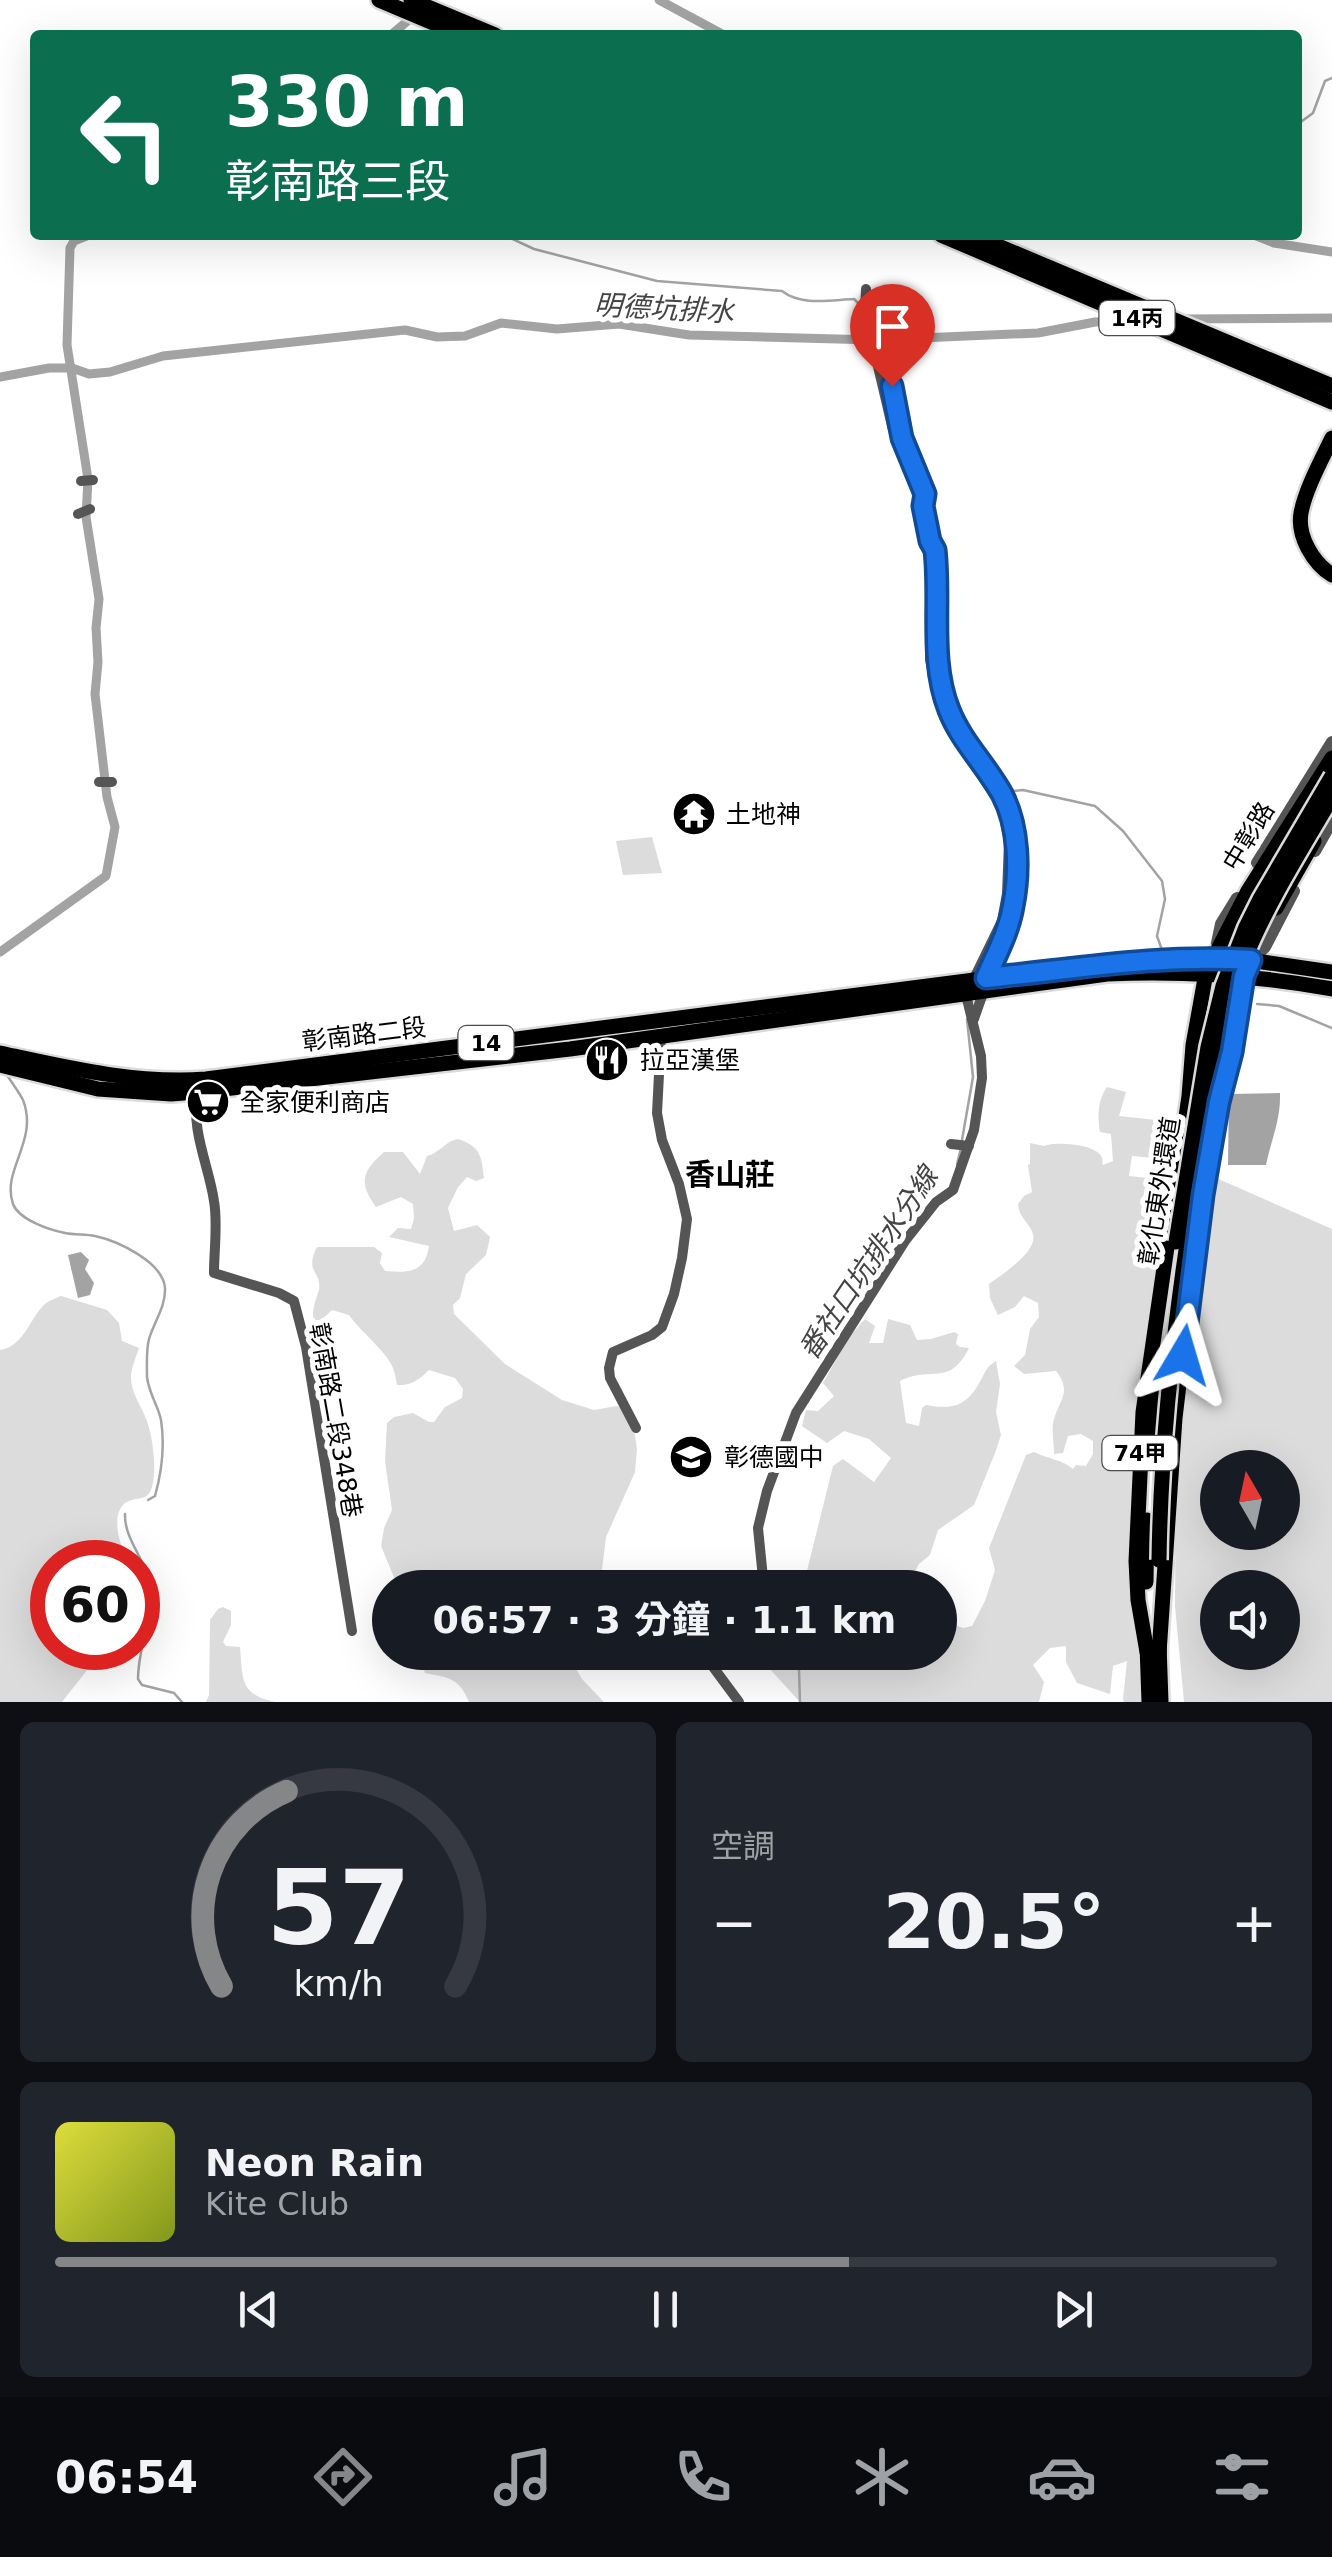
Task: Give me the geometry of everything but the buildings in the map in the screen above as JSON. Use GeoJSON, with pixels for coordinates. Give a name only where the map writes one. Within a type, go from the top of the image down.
{"type":"FeatureCollection","features":[{"type":"Feature","properties":{"kind":"main road"},"geometry":{"type":"LineString","coordinates":[[379,0],[438,11],[482,30]]}},
{"type":"Feature","properties":{"kind":"main road"},"geometry":{"type":"LineString","coordinates":[[438,11],[457,30]]}},
{"type":"Feature","properties":{"kind":"main road","name":"14丙"},"geometry":{"type":"LineString","coordinates":[[953,240],[1332,402]]}},
{"type":"Feature","properties":{"kind":"main road","name":"14丙"},"geometry":{"type":"LineString","coordinates":[[984,240],[1332,386]]}},
{"type":"Feature","properties":{"kind":"main road"},"geometry":{"type":"LineString","coordinates":[[1332,438],[1300,516],[1315,560],[1332,575]]}},
{"type":"Feature","properties":{"kind":"main road"},"geometry":{"type":"LineString","coordinates":[[1210,965],[1248,892],[1332,758]]}},
{"type":"Feature","properties":{"kind":"main road","name":"彰化東外環道"},"geometry":{"type":"LineString","coordinates":[[1149,1702],[1153,1560],[1148,1490],[1154,1416],[1183,1193],[1214,1016],[1246,927],[1332,776]]}},
{"type":"Feature","properties":{"kind":"main road","name":"彰化東外環道"},"geometry":{"type":"LineString","coordinates":[[1153,1560],[1168,1398],[1194,1194],[1222,1034],[1256,931],[1332,797]]}},
{"type":"Feature","properties":{"kind":"main road"},"geometry":{"type":"LineString","coordinates":[[1248,968],[1277,907],[1332,810]]}},
{"type":"Feature","properties":{"kind":"main road","name":"14"},"geometry":{"type":"LineString","coordinates":[[977,986],[1210,965],[1332,972]]}},
{"type":"Feature","properties":{"kind":"main road","name":"74甲"},"geometry":{"type":"LineString","coordinates":[[1153,1653],[1138,1600],[1136,1561],[1143,1412],[1193,1045],[1210,965]]}},
{"type":"Feature","properties":{"kind":"main road","name":"14"},"geometry":{"type":"LineString","coordinates":[[1248,968],[1332,988]]}},
{"type":"Feature","properties":{"kind":"main road","name":"74甲"},"geometry":{"type":"LineString","coordinates":[[1153,1653],[1194,1259],[1222,1089],[1248,968]]}},
{"type":"Feature","properties":{"kind":"main road","name":"彰南路二段"},"geometry":{"type":"LineString","coordinates":[[0,1066],[98,1089],[171,1082],[202,1086],[977,986]]}},
{"type":"Feature","properties":{"kind":"main road","name":"彰南路二段"},"geometry":{"type":"LineString","coordinates":[[0,1053],[136,1085]]}},
{"type":"Feature","properties":{"kind":"main road","name":"彰化東外環道"},"geometry":{"type":"LineString","coordinates":[[1153,1653],[1161,1702]]}},
{"type":"Feature","properties":{"kind":"street"},"geometry":{"type":"LineString","coordinates":[[762,1570],[758,1528],[767,1491],[796,1413],[905,1241],[936,1202],[953,1190],[974,1130],[982,1078],[974,1020],[977,986],[1002,921],[1007,894],[1009,842],[1004,816],[944,717],[930,659],[930,541],[923,506],[893,430],[873,330]]}},
{"type":"Feature","properties":{"kind":"street"},"geometry":{"type":"LineString","coordinates":[[78,514],[90,509]]}},
{"type":"Feature","properties":{"kind":"street"},"geometry":{"type":"LineString","coordinates":[[930,541],[937,567],[940,670],[948,708],[1000,792],[1010,812],[1016,842],[1014,905],[1008,926],[977,986]]}},
{"type":"Feature","properties":{"kind":"street","name":"中彰路"},"geometry":{"type":"LineString","coordinates":[[1210,965],[1221,924],[1332,742]]}},
{"type":"Feature","properties":{"kind":"street"},"geometry":{"type":"LineString","coordinates":[[99,782],[112,782]]}},
{"type":"Feature","properties":{"kind":"street"},"geometry":{"type":"LineString","coordinates":[[1248,968],[1265,946],[1332,821]]}},
{"type":"Feature","properties":{"kind":"street"},"geometry":{"type":"LineString","coordinates":[[636,1428],[610,1378],[609,1368],[614,1352],[662,1327],[674,1294],[687,1219],[657,1113],[661,1028]]}},
{"type":"Feature","properties":{"kind":"street","name":"彰南路二段348巷"},"geometry":{"type":"LineString","coordinates":[[202,1086],[195,1105],[215,1205],[214,1273],[294,1301],[306,1347],[352,1630]]}},
{"type":"Feature","properties":{"kind":"street"},"geometry":{"type":"LineString","coordinates":[[950,1144],[968,1146]]}},
{"type":"Feature","properties":{"kind":"street"},"geometry":{"type":"LineString","coordinates":[[716,1670],[740,1702]]}},
{"type":"Feature","properties":{"kind":"shaded area"},"geometry":{"type":"Polygon","coordinates":[[[652,837],[662,873],[623,875],[616,841],[652,837]]]}},
{"type":"Feature","properties":{"kind":"shaded area"},"geometry":{"type":"Polygon","coordinates":[[[1107,1087],[1126,1092],[1119,1116],[1174,1122],[1166,1159],[1132,1156],[1129,1176],[1157,1179],[1157,1187],[1168,1192],[1151,1321],[1137,1616],[1141,1702],[1124,1702],[1127,1661],[1113,1666],[1110,1694],[1077,1683],[1066,1662],[1066,1646],[1050,1648],[1033,1665],[1044,1682],[1039,1702],[800,1702],[771,1670],[957,1670],[957,1626],[972,1626],[985,1601],[995,1570],[989,1548],[1026,1455],[1034,1452],[1073,1469],[1076,1465],[1086,1466],[1093,1454],[1093,1441],[1081,1434],[1068,1436],[1063,1453],[1054,1454],[1053,1423],[1064,1390],[1061,1378],[1056,1371],[1024,1374],[1014,1366],[1025,1355],[1030,1329],[1039,1317],[1038,1303],[1024,1296],[1015,1307],[998,1315],[989,1284],[1017,1262],[1033,1241],[1018,1204],[1032,1192],[1030,1143],[1083,1146],[1097,1152],[1103,1165],[1113,1161],[1111,1134],[1100,1132],[1100,1102],[1107,1087]]]}},
{"type":"Feature","properties":{"kind":"shaded area"},"geometry":{"type":"Polygon","coordinates":[[[1280,1093],[1266,1165],[1228,1165],[1229,1094],[1280,1093]]]}},
{"type":"Feature","properties":{"kind":"shaded area"},"geometry":{"type":"Polygon","coordinates":[[[458,1139],[471,1145],[482,1163],[484,1178],[476,1181],[467,1177],[458,1187],[448,1208],[454,1231],[477,1225],[490,1237],[486,1255],[466,1274],[460,1298],[453,1305],[454,1314],[505,1364],[562,1400],[594,1410],[617,1406],[632,1416],[637,1449],[635,1472],[606,1537],[602,1570],[391,1570],[381,1546],[392,1510],[385,1462],[387,1423],[394,1417],[413,1413],[434,1422],[445,1407],[462,1398],[463,1389],[455,1378],[429,1370],[414,1382],[397,1385],[390,1362],[349,1315],[332,1310],[316,1320],[313,1313],[319,1284],[313,1256],[317,1247],[374,1247],[382,1253],[380,1263],[385,1271],[408,1271],[424,1262],[429,1246],[389,1237],[398,1228],[411,1229],[413,1204],[401,1197],[376,1207],[365,1178],[384,1152],[403,1152],[420,1174],[427,1156],[458,1139]]]}},
{"type":"Feature","properties":{"kind":"shaded area"},"geometry":{"type":"Polygon","coordinates":[[[1214,1177],[1332,1229],[1332,1702],[1184,1702],[1175,1606],[1176,1465],[1183,1357],[1214,1177]]]}},
{"type":"Feature","properties":{"kind":"shaded area"},"geometry":{"type":"Polygon","coordinates":[[[81,1252],[89,1260],[85,1269],[94,1283],[90,1295],[78,1298],[68,1255],[81,1252]]]}},
{"type":"Feature","properties":{"kind":"shaded area"},"geometry":{"type":"Polygon","coordinates":[[[61,1296],[107,1310],[119,1323],[122,1341],[139,1348],[131,1384],[151,1436],[153,1483],[148,1494],[129,1501],[120,1510],[120,1540],[30,1540],[30,1670],[87,1670],[62,1702],[0,1702],[0,1350],[21,1337],[46,1303],[61,1296]]]}},
{"type":"Feature","properties":{"kind":"shaded area"},"geometry":{"type":"Polygon","coordinates":[[[865,1319],[875,1326],[869,1343],[883,1343],[888,1319],[910,1325],[917,1340],[958,1334],[956,1344],[969,1348],[954,1368],[900,1381],[906,1423],[919,1426],[922,1408],[965,1401],[996,1361],[1000,1384],[996,1412],[1001,1435],[995,1453],[974,1505],[938,1530],[930,1555],[916,1570],[807,1570],[833,1466],[843,1459],[874,1482],[891,1458],[869,1439],[844,1431],[827,1443],[802,1426],[806,1410],[818,1411],[834,1396],[823,1383],[848,1338],[865,1319]]]}},
{"type":"Feature","properties":{"kind":"shaded area"},"geometry":{"type":"Polygon","coordinates":[[[223,1607],[231,1611],[231,1625],[223,1642],[240,1647],[245,1684],[255,1695],[275,1702],[206,1702],[210,1620],[223,1607]]]}},
{"type":"Feature","properties":{"kind":"shaded area"},"geometry":{"type":"Polygon","coordinates":[[[424,1670],[577,1670],[604,1702],[469,1702],[453,1680],[424,1670]]]}},
{"type":"Feature","properties":{"kind":"waterway"},"geometry":{"type":"LineString","coordinates":[[397,30],[432,0]]}},
{"type":"Feature","properties":{"kind":"waterway"},"geometry":{"type":"LineString","coordinates":[[659,0],[715,30]]}},
{"type":"Feature","properties":{"kind":"waterway"},"geometry":{"type":"LineString","coordinates":[[1302,121],[1313,113],[1325,81],[1332,78]]}},
{"type":"Feature","properties":{"kind":"waterway"},"geometry":{"type":"LineString","coordinates":[[0,952],[106,876],[115,827],[107,797],[95,694],[99,599],[86,517],[88,479],[67,345],[70,248],[76,240]]}},
{"type":"Feature","properties":{"kind":"waterway"},"geometry":{"type":"LineString","coordinates":[[515,240],[534,249],[657,281],[782,291],[807,300],[854,299],[860,305]]}},
{"type":"Feature","properties":{"kind":"waterway"},"geometry":{"type":"LineString","coordinates":[[1266,240],[1332,252]]}},
{"type":"Feature","properties":{"kind":"waterway","name":"明德坑排水"},"geometry":{"type":"LineString","coordinates":[[1180,319],[1332,318]]}},
{"type":"Feature","properties":{"kind":"waterway","name":"明德坑排水"},"geometry":{"type":"LineString","coordinates":[[0,377],[49,368],[72,368],[89,374],[110,372],[163,356],[405,330],[437,337],[465,336],[501,323],[557,329],[619,324],[689,335],[875,340],[1038,333],[1095,322],[1134,320]]}},
{"type":"Feature","properties":{"kind":"waterway"},"geometry":{"type":"LineString","coordinates":[[1005,792],[1023,790],[1095,806],[1123,831],[1162,881],[1165,899],[1157,936],[1162,950]]}},
{"type":"Feature","properties":{"kind":"waterway","name":"番社口坑排水分線"},"geometry":{"type":"LineString","coordinates":[[985,969],[990,958]]}},
{"type":"Feature","properties":{"kind":"waterway"},"geometry":{"type":"LineString","coordinates":[[1257,1004],[1279,1006],[1332,1028]]}},
{"type":"Feature","properties":{"kind":"waterway","name":"番社口坑排水分線"},"geometry":{"type":"LineString","coordinates":[[962,1140],[973,1077],[967,1019]]}},
{"type":"Feature","properties":{"kind":"waterway"},"geometry":{"type":"LineString","coordinates":[[7,1075],[23,1100],[27,1115],[24,1142],[12,1179],[16,1210],[51,1229],[95,1236],[127,1248],[148,1261],[165,1288],[149,1339],[147,1362],[148,1383],[163,1439],[155,1496],[148,1500]]}},
{"type":"Feature","properties":{"kind":"waterway","name":"番社口坑排水分線"},"geometry":{"type":"LineString","coordinates":[[957,1164],[961,1148]]}},
{"type":"Feature","properties":{"kind":"waterway"},"geometry":{"type":"LineString","coordinates":[[125,1514],[128,1533],[146,1570],[150,1590],[138,1679],[142,1685],[174,1693],[182,1702]]}},
{"type":"Feature","properties":{"kind":"waterway","name":"番社口坑排水分線"},"geometry":{"type":"LineString","coordinates":[[799,1670],[800,1702]]}},
{"type":"Feature","properties":{"kind":"place","name":"土地神"},"geometry":{"type":"Point","coordinates":[694,814]}},
{"type":"Feature","properties":{"kind":"place","name":"拉亞漢堡"},"geometry":{"type":"Point","coordinates":[607,1060]}},
{"type":"Feature","properties":{"kind":"place","name":"全家便利商店"},"geometry":{"type":"Point","coordinates":[208,1102]}},
{"type":"Feature","properties":{"kind":"place","name":"彰德國中"},"geometry":{"type":"Point","coordinates":[691,1457]}},
{"type":"Feature","properties":{"kind":"district","name":"香山莊"},"geometry":{"type":"Point","coordinates":[730,1175]}},
{"type":"Feature","properties":{"kind":"route"},"geometry":{"type":"LineString","coordinates":[[892,386],[902,438],[925,494],[923,506],[935,550],[940,670],[948,708],[1000,792],[1010,812],[1016,842],[1014,905],[986,978],[1178,958],[1251,960],[1244,976],[1232,1052],[1219,1102],[1183,1355]]}}]}
